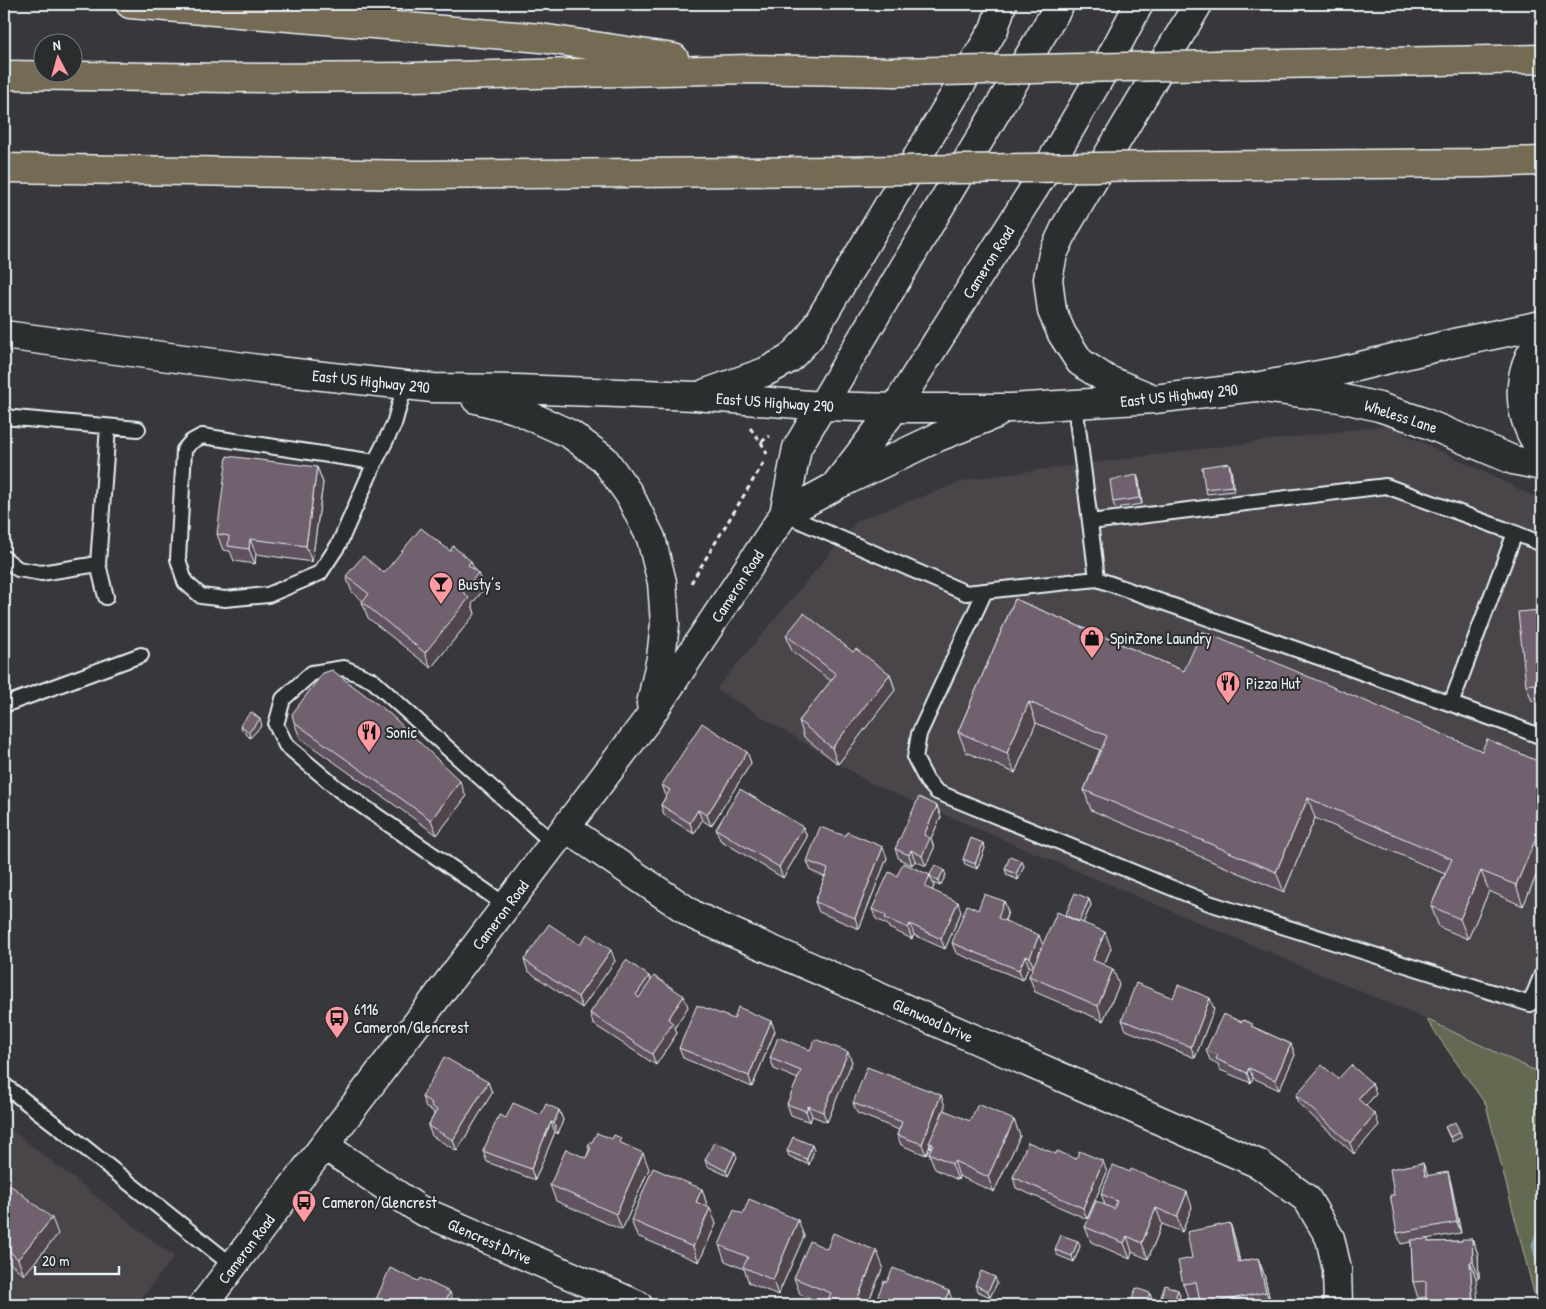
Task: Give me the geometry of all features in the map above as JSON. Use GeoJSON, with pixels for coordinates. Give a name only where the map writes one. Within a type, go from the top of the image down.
{"type":"FeatureCollection","features":[{"type":"Feature","properties":{"kind":"highway"},"geometry":{"type":"LineString","coordinates":[[130,4],[541,38],[750,69]]}},
{"type":"Feature","properties":{"kind":"highway"},"geometry":{"type":"LineString","coordinates":[[4,75],[230,78],[412,77],[750,69],[894,72],[1542,59]]}},
{"type":"Feature","properties":{"kind":"highway"},"geometry":{"type":"LineString","coordinates":[[4,168],[418,175],[1542,161]]}},
{"type":"Feature","properties":{"kind":"main road"},"geometry":{"type":"LineString","coordinates":[[695,396],[765,372],[789,359],[809,338],[994,29],[1002,4]]}},
{"type":"Feature","properties":{"kind":"main road","name":"Cameron Road"},"geometry":{"type":"LineString","coordinates":[[203,1305],[648,719],[784,514],[797,448],[1060,4]]}},
{"type":"Feature","properties":{"kind":"main road","name":"Cameron Road"},"geometry":{"type":"LineString","coordinates":[[784,514],[834,487],[895,408],[1049,165],[1103,72],[1139,4]]}},
{"type":"Feature","properties":{"kind":"main road"},"geometry":{"type":"LineString","coordinates":[[1154,399],[1106,379],[1080,362],[1062,334],[1052,311],[1048,280],[1053,254],[1066,226],[1198,4]]}},
{"type":"Feature","properties":{"kind":"main road","name":"East US Highway 290"},"geometry":{"type":"LineString","coordinates":[[4,335],[259,369],[433,388],[516,389],[695,396],[822,406],[1011,408],[1154,399],[1254,387],[1542,325]]}},
{"type":"Feature","properties":{"kind":"main road"},"geometry":{"type":"LineString","coordinates":[[1542,339],[1527,363],[1522,382],[1522,402],[1529,426],[1542,450]]}},
{"type":"Feature","properties":{"kind":"main road","name":"Wheless Lane"},"geometry":{"type":"LineString","coordinates":[[1254,387],[1340,398],[1379,407],[1418,420],[1513,460],[1542,466]]}},
{"type":"Feature","properties":{"kind":"main road"},"geometry":{"type":"LineString","coordinates":[[433,388],[515,409],[570,434],[604,459],[628,494],[651,538],[662,582],[665,624],[661,658],[648,719]]}},
{"type":"Feature","properties":{"kind":"main road"},"geometry":{"type":"LineString","coordinates":[[834,487],[938,437],[1011,408]]}},
{"type":"Feature","properties":{"kind":"main road","name":"Glenwood Drive"},"geometry":{"type":"LineString","coordinates":[[560,836],[694,916],[1259,1164],[1307,1199],[1330,1238],[1338,1269],[1338,1305]]}},
{"type":"Feature","properties":{"kind":"main road","name":"Glencrest Drive"},"geometry":{"type":"LineString","coordinates":[[325,1146],[420,1210],[638,1305]]}},
{"type":"Feature","properties":{"kind":"lane"},"geometry":{"type":"LineString","coordinates":[[375,462],[202,436],[191,442],[184,450],[178,559],[185,582],[201,596],[225,599],[268,595],[320,573],[339,544],[394,424],[405,385]]}},
{"type":"Feature","properties":{"kind":"lane"},"geometry":{"type":"LineString","coordinates":[[1075,404],[1097,579]]}},
{"type":"Feature","properties":{"kind":"lane"},"geometry":{"type":"LineString","coordinates":[[4,417],[138,429]]}},
{"type":"Feature","properties":{"kind":"lane"},"geometry":{"type":"LineString","coordinates":[[106,597],[98,564],[108,427]]}},
{"type":"Feature","properties":{"kind":"lane"},"geometry":{"type":"LineString","coordinates":[[1090,522],[1386,486],[1542,544]]}},
{"type":"Feature","properties":{"kind":"lane"},"geometry":{"type":"LineString","coordinates":[[784,514],[966,593],[1097,579],[1542,738]]}},
{"type":"Feature","properties":{"kind":"lane"},"geometry":{"type":"LineString","coordinates":[[1451,704],[1515,533]]}},
{"type":"Feature","properties":{"kind":"lane"},"geometry":{"type":"LineString","coordinates":[[4,558],[18,568],[41,573],[98,564]]}},
{"type":"Feature","properties":{"kind":"lane"},"geometry":{"type":"LineString","coordinates":[[985,590],[920,734],[915,758],[927,781],[936,792],[1208,903],[1530,1004],[1542,974]]}},
{"type":"Feature","properties":{"kind":"lane"},"geometry":{"type":"LineString","coordinates":[[4,705],[141,655]]}},
{"type":"Feature","properties":{"kind":"lane"},"geometry":{"type":"LineString","coordinates":[[507,906],[338,790],[286,745],[276,725],[283,699],[312,673],[344,668],[372,680],[560,836]]}},
{"type":"Feature","properties":{"kind":"lane"},"geometry":{"type":"LineString","coordinates":[[4,1085],[233,1266]]}},
{"type":"Feature","properties":{"kind":"path"},"geometry":{"type":"LineString","coordinates":[[688,589],[768,456],[761,442]]}},
{"type":"Feature","properties":{"kind":"shaded area"},"geometry":{"type":"Polygon","coordinates":[[[1387,425],[1542,500],[1542,1074],[1426,1019],[870,783],[716,689],[858,520],[970,479],[1387,425]]]}},
{"type":"Feature","properties":{"kind":"shaded area"},"geometry":{"type":"Polygon","coordinates":[[[4,1124],[174,1257],[136,1305],[4,1305],[4,1124]]]}},
{"type":"Feature","properties":{"kind":"green space"},"geometry":{"type":"Polygon","coordinates":[[[1426,1019],[1542,1074],[1542,1305],[1537,1305],[1486,1105],[1426,1019]]]}},
{"type":"Feature","properties":{"kind":"building"},"geometry":{"type":"Polygon","coordinates":[[[227,456],[317,467],[306,546],[250,539],[249,549],[228,546],[229,536],[217,534],[227,456]]]}},
{"type":"Feature","properties":{"kind":"building"},"geometry":{"type":"Polygon","coordinates":[[[1229,463],[1232,486],[1205,489],[1202,467],[1229,463]]]}},
{"type":"Feature","properties":{"kind":"building"},"geometry":{"type":"Polygon","coordinates":[[[1137,475],[1140,498],[1113,502],[1110,480],[1137,475]]]}},
{"type":"Feature","properties":{"kind":"building"},"geometry":{"type":"Polygon","coordinates":[[[421,528],[450,551],[453,546],[471,561],[468,565],[478,573],[463,592],[469,598],[425,653],[362,602],[369,594],[346,576],[363,556],[384,573],[421,528]]]}},
{"type":"Feature","properties":{"kind":"building"},"geometry":{"type":"Polygon","coordinates":[[[1015,599],[1184,671],[1202,631],[1482,751],[1487,739],[1542,763],[1542,824],[1516,885],[1481,871],[1460,919],[1431,906],[1452,859],[1308,798],[1276,872],[1084,790],[1107,736],[1029,702],[1007,753],[958,732],[1015,599]]]}},
{"type":"Feature","properties":{"kind":"building"},"geometry":{"type":"Polygon","coordinates":[[[1542,610],[1542,683],[1526,685],[1518,612],[1542,610]]]}},
{"type":"Feature","properties":{"kind":"building"},"geometry":{"type":"Polygon","coordinates":[[[804,613],[853,652],[856,649],[890,674],[832,748],[799,721],[836,674],[786,635],[804,613]]]}},
{"type":"Feature","properties":{"kind":"building"},"geometry":{"type":"Polygon","coordinates":[[[332,670],[389,713],[460,781],[431,820],[294,722],[292,714],[323,673],[332,670]]]}},
{"type":"Feature","properties":{"kind":"building"},"geometry":{"type":"Polygon","coordinates":[[[251,712],[260,719],[249,732],[240,725],[251,712]]]}},
{"type":"Feature","properties":{"kind":"building"},"geometry":{"type":"Polygon","coordinates":[[[702,723],[747,752],[707,815],[698,810],[690,823],[661,805],[670,790],[662,785],[702,723]]]}},
{"type":"Feature","properties":{"kind":"building"},"geometry":{"type":"Polygon","coordinates":[[[740,789],[803,827],[779,867],[716,829],[740,789]]]}},
{"type":"Feature","properties":{"kind":"building"},"geometry":{"type":"Polygon","coordinates":[[[919,797],[937,806],[924,835],[930,838],[922,856],[911,850],[909,855],[895,849],[919,797]]]}},
{"type":"Feature","properties":{"kind":"building"},"geometry":{"type":"Polygon","coordinates":[[[820,827],[845,836],[847,832],[883,847],[855,918],[815,902],[828,869],[807,861],[820,827]]]}},
{"type":"Feature","properties":{"kind":"building"},"geometry":{"type":"Polygon","coordinates":[[[971,838],[983,843],[975,864],[963,859],[971,838]]]}},
{"type":"Feature","properties":{"kind":"building"},"geometry":{"type":"Polygon","coordinates":[[[1010,856],[1022,861],[1016,874],[1005,869],[1010,856]]]}},
{"type":"Feature","properties":{"kind":"building"},"geometry":{"type":"Polygon","coordinates":[[[903,863],[930,875],[925,887],[958,902],[941,939],[910,924],[908,928],[885,918],[886,915],[872,909],[889,872],[897,876],[903,863]]]}},
{"type":"Feature","properties":{"kind":"building"},"geometry":{"type":"Polygon","coordinates":[[[935,865],[944,870],[938,881],[930,875],[935,865]]]}},
{"type":"Feature","properties":{"kind":"building"},"geometry":{"type":"Polygon","coordinates":[[[1075,893],[1089,899],[1079,922],[1065,916],[1075,893]]]}},
{"type":"Feature","properties":{"kind":"building"},"geometry":{"type":"Polygon","coordinates":[[[984,894],[1004,901],[998,918],[1039,935],[1030,957],[1025,956],[1019,970],[952,943],[967,905],[978,910],[984,894]]]}},
{"type":"Feature","properties":{"kind":"building"},"geometry":{"type":"Polygon","coordinates":[[[1057,912],[1105,932],[1093,960],[1113,969],[1098,1006],[1029,976],[1057,912]]]}},
{"type":"Feature","properties":{"kind":"building"},"geometry":{"type":"Polygon","coordinates":[[[549,924],[580,945],[587,934],[611,950],[578,997],[524,960],[549,924]]]}},
{"type":"Feature","properties":{"kind":"building"},"geometry":{"type":"Polygon","coordinates":[[[626,960],[649,976],[636,995],[639,998],[654,976],[684,996],[668,1019],[673,1023],[652,1054],[590,1013],[626,960]]]}},
{"type":"Feature","properties":{"kind":"building"},"geometry":{"type":"Polygon","coordinates":[[[1136,983],[1173,998],[1178,985],[1210,998],[1191,1047],[1122,1020],[1136,983]]]}},
{"type":"Feature","properties":{"kind":"building"},"geometry":{"type":"Polygon","coordinates":[[[697,1005],[734,1019],[738,1007],[771,1021],[749,1076],[679,1048],[697,1005]]]}},
{"type":"Feature","properties":{"kind":"building"},"geometry":{"type":"Polygon","coordinates":[[[1223,1014],[1242,1022],[1243,1020],[1253,1024],[1251,1026],[1291,1044],[1275,1080],[1249,1068],[1247,1073],[1216,1059],[1218,1055],[1206,1050],[1223,1014]]]}},
{"type":"Feature","properties":{"kind":"building"},"geometry":{"type":"Polygon","coordinates":[[[778,1037],[810,1050],[815,1039],[848,1052],[823,1112],[808,1106],[806,1111],[787,1104],[801,1071],[770,1058],[778,1037]]]}},
{"type":"Feature","properties":{"kind":"building"},"geometry":{"type":"Polygon","coordinates":[[[444,1057],[488,1082],[453,1140],[428,1126],[437,1110],[431,1106],[432,1103],[422,1097],[444,1057]]]}},
{"type":"Feature","properties":{"kind":"building"},"geometry":{"type":"Polygon","coordinates":[[[1322,1065],[1338,1079],[1351,1065],[1372,1083],[1358,1099],[1375,1114],[1350,1143],[1296,1095],[1322,1065]]]}},
{"type":"Feature","properties":{"kind":"building"},"geometry":{"type":"Polygon","coordinates":[[[867,1067],[941,1095],[922,1144],[897,1135],[902,1122],[853,1103],[867,1067]]]}},
{"type":"Feature","properties":{"kind":"building"},"geometry":{"type":"Polygon","coordinates":[[[513,1103],[541,1115],[546,1104],[559,1110],[554,1123],[551,1122],[531,1169],[483,1151],[499,1115],[506,1118],[513,1103]]]}},
{"type":"Feature","properties":{"kind":"building"},"geometry":{"type":"Polygon","coordinates":[[[978,1104],[1014,1120],[988,1177],[954,1161],[952,1164],[929,1153],[933,1144],[929,1143],[944,1110],[970,1121],[978,1104]]]}},
{"type":"Feature","properties":{"kind":"building"},"geometry":{"type":"Polygon","coordinates":[[[1455,1122],[1460,1132],[1450,1137],[1445,1127],[1455,1122]]]}},
{"type":"Feature","properties":{"kind":"building"},"geometry":{"type":"Polygon","coordinates":[[[597,1133],[612,1139],[614,1135],[621,1138],[619,1142],[643,1153],[616,1214],[550,1185],[566,1149],[586,1158],[591,1148],[588,1146],[597,1133]]]}},
{"type":"Feature","properties":{"kind":"building"},"geometry":{"type":"Polygon","coordinates":[[[793,1137],[812,1145],[807,1159],[787,1151],[793,1137]]]}},
{"type":"Feature","properties":{"kind":"building"},"geometry":{"type":"Polygon","coordinates":[[[714,1142],[735,1152],[726,1171],[705,1160],[714,1142]]]}},
{"type":"Feature","properties":{"kind":"building"},"geometry":{"type":"Polygon","coordinates":[[[1028,1142],[1056,1154],[1057,1151],[1076,1159],[1079,1151],[1103,1161],[1083,1208],[1013,1177],[1028,1142]]]}},
{"type":"Feature","properties":{"kind":"building"},"geometry":{"type":"Polygon","coordinates":[[[1423,1163],[1425,1176],[1448,1172],[1457,1222],[1397,1233],[1390,1195],[1394,1195],[1390,1169],[1423,1163]]]}},
{"type":"Feature","properties":{"kind":"building"},"geometry":{"type":"Polygon","coordinates":[[[1113,1165],[1130,1172],[1131,1169],[1187,1192],[1177,1217],[1156,1208],[1142,1243],[1127,1236],[1124,1243],[1085,1227],[1096,1201],[1114,1209],[1117,1201],[1101,1194],[1113,1165]]]}},
{"type":"Feature","properties":{"kind":"building"},"geometry":{"type":"Polygon","coordinates":[[[653,1168],[702,1189],[696,1202],[710,1208],[693,1247],[631,1220],[653,1168]]]}},
{"type":"Feature","properties":{"kind":"building"},"geometry":{"type":"Polygon","coordinates":[[[4,1180],[52,1218],[18,1259],[4,1247],[4,1180]]]}},
{"type":"Feature","properties":{"kind":"building"},"geometry":{"type":"Polygon","coordinates":[[[749,1199],[798,1220],[773,1280],[743,1267],[748,1257],[719,1245],[734,1210],[743,1214],[749,1199]]]}},
{"type":"Feature","properties":{"kind":"building"},"geometry":{"type":"Polygon","coordinates":[[[1230,1223],[1238,1262],[1258,1258],[1266,1292],[1201,1305],[1196,1282],[1183,1284],[1178,1261],[1192,1258],[1187,1232],[1230,1223]]]}},
{"type":"Feature","properties":{"kind":"building"},"geometry":{"type":"Polygon","coordinates":[[[833,1233],[877,1251],[855,1305],[826,1304],[831,1293],[794,1278],[810,1241],[827,1249],[833,1233]]]}},
{"type":"Feature","properties":{"kind":"building"},"geometry":{"type":"Polygon","coordinates":[[[1061,1235],[1078,1241],[1072,1256],[1055,1250],[1061,1235]]]}},
{"type":"Feature","properties":{"kind":"building"},"geometry":{"type":"Polygon","coordinates":[[[1428,1239],[1428,1242],[1472,1239],[1473,1262],[1470,1262],[1473,1305],[1426,1305],[1426,1281],[1413,1282],[1411,1240],[1428,1239]]]}},
{"type":"Feature","properties":{"kind":"building"},"geometry":{"type":"Polygon","coordinates":[[[390,1268],[418,1281],[420,1278],[450,1292],[444,1305],[374,1304],[390,1268]]]}},
{"type":"Feature","properties":{"kind":"building"},"geometry":{"type":"Polygon","coordinates":[[[893,1268],[949,1291],[943,1305],[874,1305],[884,1281],[887,1282],[893,1268]]]}},
{"type":"Feature","properties":{"kind":"building"},"geometry":{"type":"Polygon","coordinates":[[[981,1271],[995,1277],[988,1291],[975,1285],[981,1271]]]}},
{"type":"Feature","properties":{"kind":"building"},"geometry":{"type":"Polygon","coordinates":[[[1165,1285],[1178,1290],[1173,1305],[1160,1300],[1165,1285]]]}},
{"type":"Feature","properties":{"kind":"building"},"geometry":{"type":"Polygon","coordinates":[[[1136,1288],[1150,1293],[1146,1305],[1130,1305],[1136,1288]]]}},
{"type":"Feature","properties":{"kind":"waterway"},"geometry":{"type":"LineString","coordinates":[[1542,1230],[1536,1245],[1542,1267]]}},
{"type":"Feature","properties":{"kind":"place","name":"Busty’s"},"geometry":{"type":"Point","coordinates":[441,605]}},
{"type":"Feature","properties":{"kind":"place","name":"SpinZone Laundry"},"geometry":{"type":"Point","coordinates":[1092,659]}},
{"type":"Feature","properties":{"kind":"place","name":"Pizza Hut"},"geometry":{"type":"Point","coordinates":[1228,704]}},
{"type":"Feature","properties":{"kind":"place","name":"Sonic"},"geometry":{"type":"Point","coordinates":[369,753]}},
{"type":"Feature","properties":{"kind":"place","name":"6116 Cameron/Glencrest"},"geometry":{"type":"Point","coordinates":[337,1039]}},
{"type":"Feature","properties":{"kind":"place","name":"Cameron/Glencrest"},"geometry":{"type":"Point","coordinates":[304,1223]}}]}
